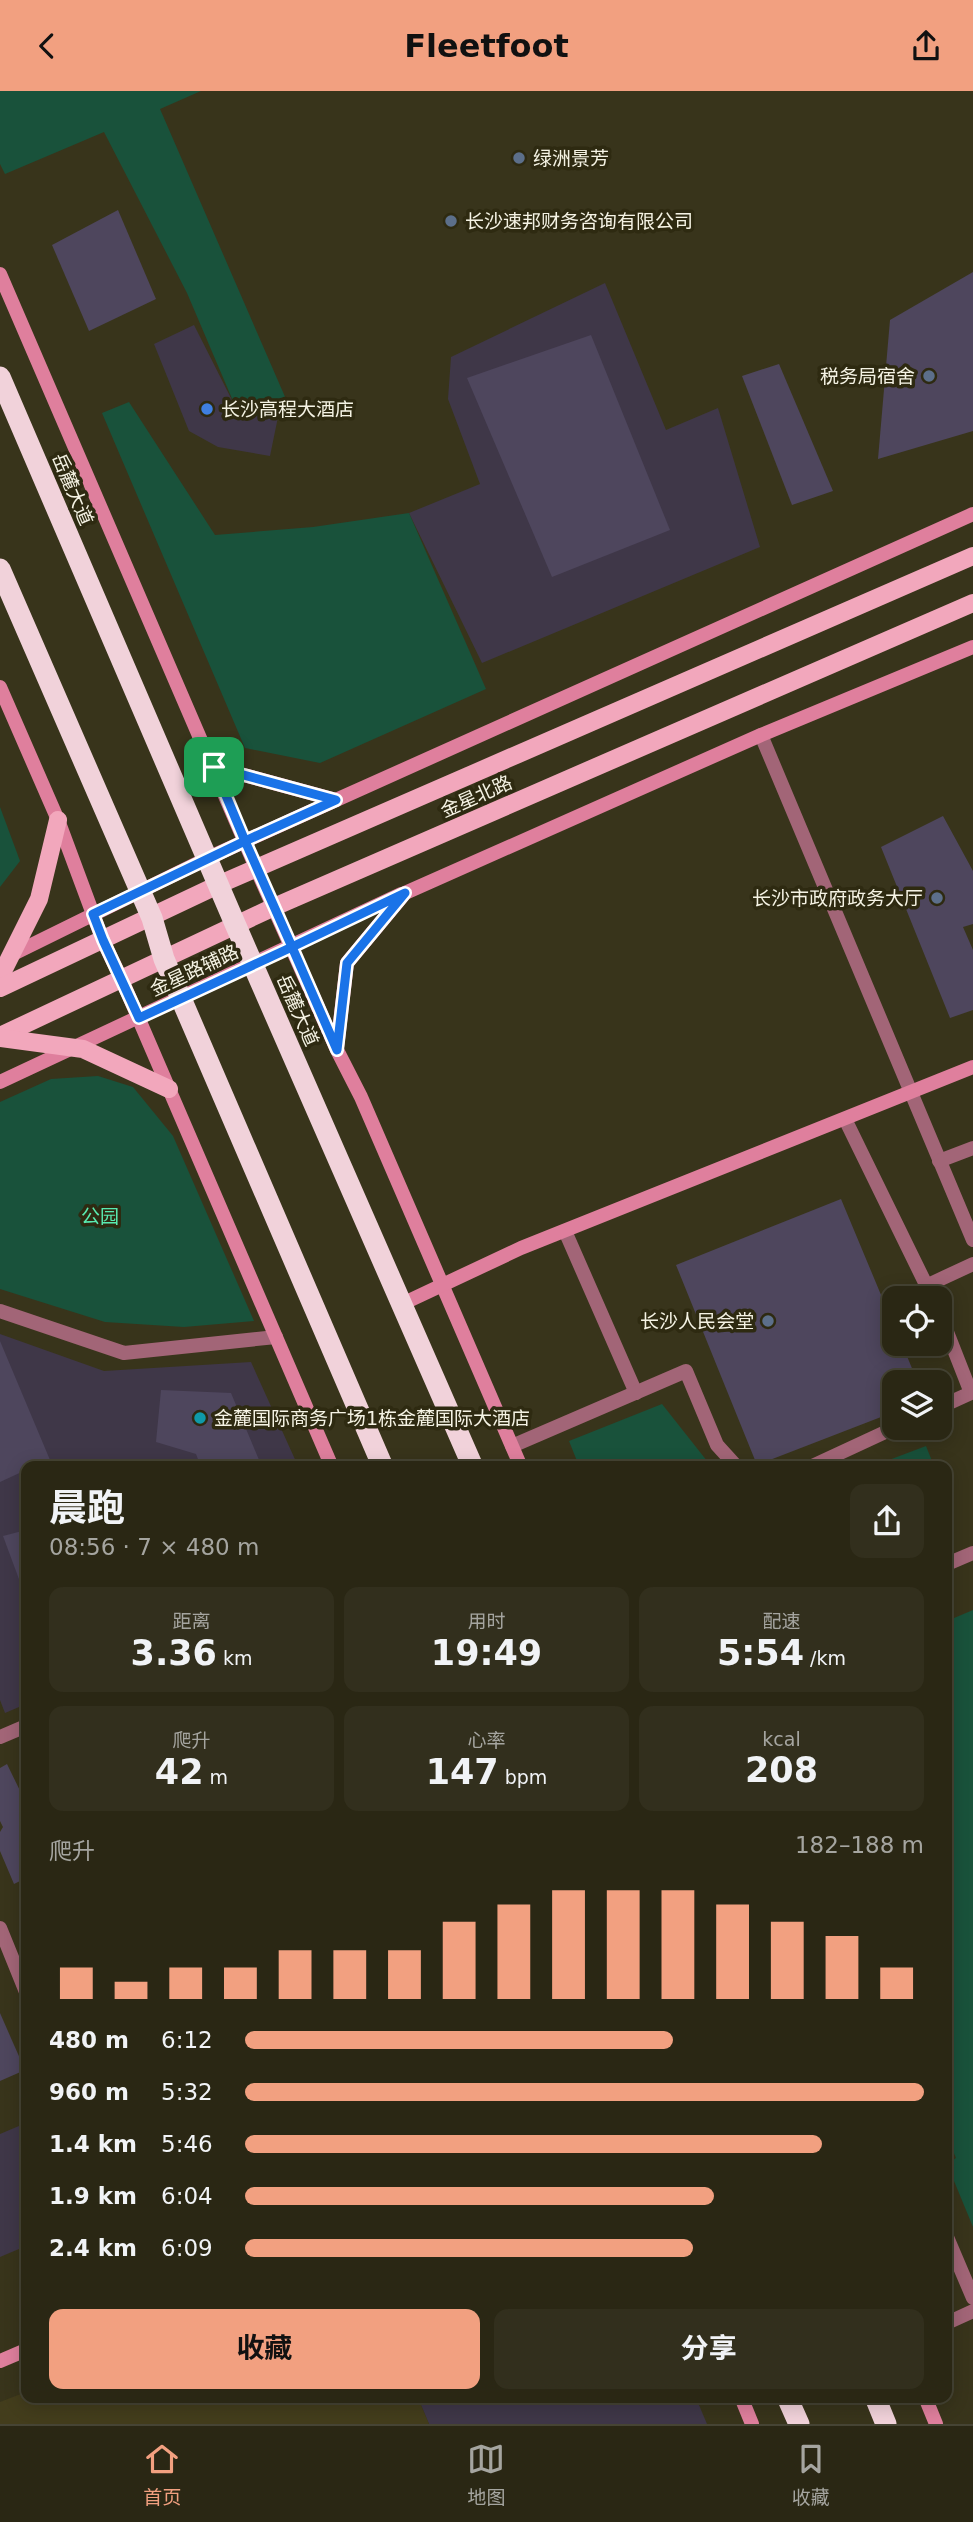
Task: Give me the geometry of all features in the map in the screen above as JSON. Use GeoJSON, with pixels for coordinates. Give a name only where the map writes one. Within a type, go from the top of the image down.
{"type":"FeatureCollection","features":[{"type":"Feature","properties":{"kind":"highway","name":"岳麓大道"},"geometry":{"type":"LineString","coordinates":[[0,377],[470,1461]]}},
{"type":"Feature","properties":{"kind":"highway"},"geometry":{"type":"LineString","coordinates":[[0,569],[152,918],[164,959],[380,1461]]}},
{"type":"Feature","properties":{"kind":"highway"},"geometry":{"type":"LineString","coordinates":[[790,2403],[799,2424]]}},
{"type":"Feature","properties":{"kind":"highway"},"geometry":{"type":"LineString","coordinates":[[877,2403],[886,2424]]}},
{"type":"Feature","properties":{"kind":"main road","name":"金星北路"},"geometry":{"type":"LineString","coordinates":[[0,988],[256,868],[973,556]]}},
{"type":"Feature","properties":{"kind":"main road","name":"金星北路"},"geometry":{"type":"LineString","coordinates":[[0,1037],[274,907],[973,603]]}},
{"type":"Feature","properties":{"kind":"main road"},"geometry":{"type":"LineString","coordinates":[[0,977],[6,958],[39,899],[58,820]]}},
{"type":"Feature","properties":{"kind":"main road"},"geometry":{"type":"LineString","coordinates":[[0,1037],[83,1049],[169,1089]]}},
{"type":"Feature","properties":{"kind":"street"},"geometry":{"type":"LineString","coordinates":[[0,274],[256,868],[337,1050],[361,1097],[518,1461]]}},
{"type":"Feature","properties":{"kind":"street"},"geometry":{"type":"LineString","coordinates":[[6,958],[208,858],[973,513]]}},
{"type":"Feature","properties":{"kind":"street","name":"金星路辅路"},"geometry":{"type":"LineString","coordinates":[[0,1082],[405,893],[761,735],[973,647]]}},
{"type":"Feature","properties":{"kind":"street"},"geometry":{"type":"LineString","coordinates":[[0,687],[58,820],[103,940],[329,1461]]}},
{"type":"Feature","properties":{"kind":"street"},"geometry":{"type":"LineString","coordinates":[[761,735],[973,1240]]}},
{"type":"Feature","properties":{"kind":"street"},"geometry":{"type":"LineString","coordinates":[[214,767],[336,800]]}},
{"type":"Feature","properties":{"kind":"street"},"geometry":{"type":"LineString","coordinates":[[337,1050],[347,963],[405,893]]}},
{"type":"Feature","properties":{"kind":"street"},"geometry":{"type":"LineString","coordinates":[[402,1304],[522,1248],[973,1067]]}},
{"type":"Feature","properties":{"kind":"street"},"geometry":{"type":"LineString","coordinates":[[845,1119],[928,1286]]}},
{"type":"Feature","properties":{"kind":"street"},"geometry":{"type":"LineString","coordinates":[[940,1161],[973,1148]]}},
{"type":"Feature","properties":{"kind":"street"},"geometry":{"type":"LineString","coordinates":[[565,1231],[636,1393]]}},
{"type":"Feature","properties":{"kind":"street"},"geometry":{"type":"LineString","coordinates":[[940,1286],[973,1264]]}},
{"type":"Feature","properties":{"kind":"street"},"geometry":{"type":"LineString","coordinates":[[0,1311],[124,1353],[276,1337]]}},
{"type":"Feature","properties":{"kind":"street"},"geometry":{"type":"LineString","coordinates":[[952,1345],[971,1393],[952,1402]]}},
{"type":"Feature","properties":{"kind":"street"},"geometry":{"type":"LineString","coordinates":[[512,1446],[686,1371],[717,1445],[732,1461]]}},
{"type":"Feature","properties":{"kind":"street"},"geometry":{"type":"LineString","coordinates":[[823,1461],[882,1434]]}},
{"type":"Feature","properties":{"kind":"street"},"geometry":{"type":"LineString","coordinates":[[952,1562],[973,1553]]}},
{"type":"Feature","properties":{"kind":"street"},"geometry":{"type":"LineString","coordinates":[[0,1737],[21,1727]]}},
{"type":"Feature","properties":{"kind":"street"},"geometry":{"type":"LineString","coordinates":[[0,1928],[21,1980]]}},
{"type":"Feature","properties":{"kind":"street"},"geometry":{"type":"LineString","coordinates":[[952,2249],[973,2298]]}},
{"type":"Feature","properties":{"kind":"street"},"geometry":{"type":"LineString","coordinates":[[952,2321],[973,2311]]}},
{"type":"Feature","properties":{"kind":"street"},"geometry":{"type":"LineString","coordinates":[[0,2361],[21,2352]]}},
{"type":"Feature","properties":{"kind":"street"},"geometry":{"type":"LineString","coordinates":[[743,2403],[752,2424]]}},
{"type":"Feature","properties":{"kind":"street"},"geometry":{"type":"LineString","coordinates":[[927,2403],[936,2424]]}},
{"type":"Feature","properties":{"kind":"shaded area"},"geometry":{"type":"Polygon","coordinates":[[[605,283],[666,430],[718,408],[760,547],[482,663],[409,513],[480,484],[448,399],[451,357],[605,283]]]}},
{"type":"Feature","properties":{"kind":"shaded area"},"geometry":{"type":"Polygon","coordinates":[[[194,325],[239,414],[278,417],[270,456],[218,447],[189,431],[154,344],[194,325]]]}},
{"type":"Feature","properties":{"kind":"shaded area"},"geometry":{"type":"Polygon","coordinates":[[[0,1334],[104,1371],[251,1362],[296,1461],[21,1461],[21,1706],[5,1713],[0,1700],[0,1334]]]}},
{"type":"Feature","properties":{"kind":"shaded area"},"geometry":{"type":"Polygon","coordinates":[[[21,2125],[21,2248],[0,2257],[0,2134],[21,2125]]]}},
{"type":"Feature","properties":{"kind":"shaded area"},"geometry":{"type":"Polygon","coordinates":[[[21,2394],[21,2403],[420,2403],[429,2424],[0,2424],[0,2402],[21,2394]]]}},
{"type":"Feature","properties":{"kind":"shaded area"},"geometry":{"type":"Polygon","coordinates":[[[420,2403],[698,2403],[707,2424],[429,2424],[420,2403]]]}},
{"type":"Feature","properties":{"kind":"green space"},"geometry":{"type":"Polygon","coordinates":[[[0,91],[201,91],[160,109],[289,406],[278,417],[239,415],[187,293],[104,132],[5,174],[0,164],[0,91]]]}},
{"type":"Feature","properties":{"kind":"green space"},"geometry":{"type":"Polygon","coordinates":[[[129,402],[215,535],[313,527],[409,513],[486,689],[320,763],[245,748],[102,413],[129,402]]]}},
{"type":"Feature","properties":{"kind":"green space"},"geometry":{"type":"Polygon","coordinates":[[[0,807],[20,861],[0,887],[0,807]]]}},
{"type":"Feature","properties":{"kind":"green space","name":"公园"},"geometry":{"type":"Polygon","coordinates":[[[98,1076],[133,1087],[173,1136],[254,1321],[184,1327],[105,1322],[0,1289],[0,1102],[51,1079],[98,1076]]]}},
{"type":"Feature","properties":{"kind":"green space"},"geometry":{"type":"Polygon","coordinates":[[[662,1404],[707,1461],[577,1461],[569,1441],[662,1404]]]}},
{"type":"Feature","properties":{"kind":"green space"},"geometry":{"type":"Polygon","coordinates":[[[926,1446],[932,1461],[886,1461],[926,1446]]]}},
{"type":"Feature","properties":{"kind":"green space"},"geometry":{"type":"Polygon","coordinates":[[[973,1610],[973,2227],[952,2176],[952,2161],[956,2158],[952,2149],[952,1619],[973,1610]]]}},
{"type":"Feature","properties":{"kind":"building"},"geometry":{"type":"Polygon","coordinates":[[[118,210],[156,299],[89,331],[52,245],[118,210]]]}},
{"type":"Feature","properties":{"kind":"building","name":"税务局宿舍"},"geometry":{"type":"Polygon","coordinates":[[[973,272],[973,431],[878,459],[890,320],[973,272]]]}},
{"type":"Feature","properties":{"kind":"building"},"geometry":{"type":"Polygon","coordinates":[[[591,335],[670,530],[552,577],[467,378],[591,335]]]}},
{"type":"Feature","properties":{"kind":"building"},"geometry":{"type":"Polygon","coordinates":[[[779,364],[833,491],[792,505],[742,376],[779,364]]]}},
{"type":"Feature","properties":{"kind":"building","name":"长沙市政府政务大厅"},"geometry":{"type":"Polygon","coordinates":[[[943,816],[973,871],[973,924],[963,927],[973,950],[973,1010],[950,1018],[881,847],[943,816]]]}},
{"type":"Feature","properties":{"kind":"building"},"geometry":{"type":"Polygon","coordinates":[[[841,1199],[882,1297],[882,1356],[907,1356],[913,1370],[882,1370],[882,1417],[767,1461],[755,1461],[676,1265],[841,1199]]]}},
{"type":"Feature","properties":{"kind":"building"},"geometry":{"type":"Polygon","coordinates":[[[0,1341],[50,1460],[21,1461],[21,1472],[0,1482],[0,1341]]]}},
{"type":"Feature","properties":{"kind":"building","name":"金麓国际商务广场1栋金麓国际大酒店"},"geometry":{"type":"Polygon","coordinates":[[[161,1390],[231,1393],[259,1461],[199,1461],[196,1454],[156,1442],[161,1390]]]}},
{"type":"Feature","properties":{"kind":"building"},"geometry":{"type":"Polygon","coordinates":[[[21,1531],[21,1585],[3,1536],[21,1531]]]}},
{"type":"Feature","properties":{"kind":"building"},"geometry":{"type":"Polygon","coordinates":[[[7,1764],[21,1793],[21,1880],[14,1884],[0,1851],[0,1832],[3,1827],[0,1821],[0,1768],[7,1764]]]}},
{"type":"Feature","properties":{"kind":"building"},"geometry":{"type":"Polygon","coordinates":[[[0,2013],[21,2061],[21,2072],[0,2081],[0,2013]]]}},
{"type":"Feature","properties":{"kind":"place","name":"绿洲景芳"},"geometry":{"type":"Point","coordinates":[519,158]}},
{"type":"Feature","properties":{"kind":"place","name":"长沙速邦财务咨询有限公司"},"geometry":{"type":"Point","coordinates":[451,221]}},
{"type":"Feature","properties":{"kind":"place","name":"税务局宿舍"},"geometry":{"type":"Point","coordinates":[929,376]}},
{"type":"Feature","properties":{"kind":"place","name":"长沙高程大酒店"},"geometry":{"type":"Point","coordinates":[207,409]}},
{"type":"Feature","properties":{"kind":"place","name":"长沙市政府政务大厅"},"geometry":{"type":"Point","coordinates":[937,898]}},
{"type":"Feature","properties":{"kind":"place","name":"长沙人民会堂"},"geometry":{"type":"Point","coordinates":[768,1321]}},
{"type":"Feature","properties":{"kind":"place","name":"金麓国际商务广场1栋金麓国际大酒店"},"geometry":{"type":"Point","coordinates":[200,1418]}},
{"type":"Feature","properties":{"kind":"route"},"geometry":{"type":"LineString","coordinates":[[214,767],[245,841],[93,914],[103,940],[139,1018],[292,947],[337,1050],[347,963],[405,893],[292,947],[245,841],[336,800],[214,767]]}}]}
